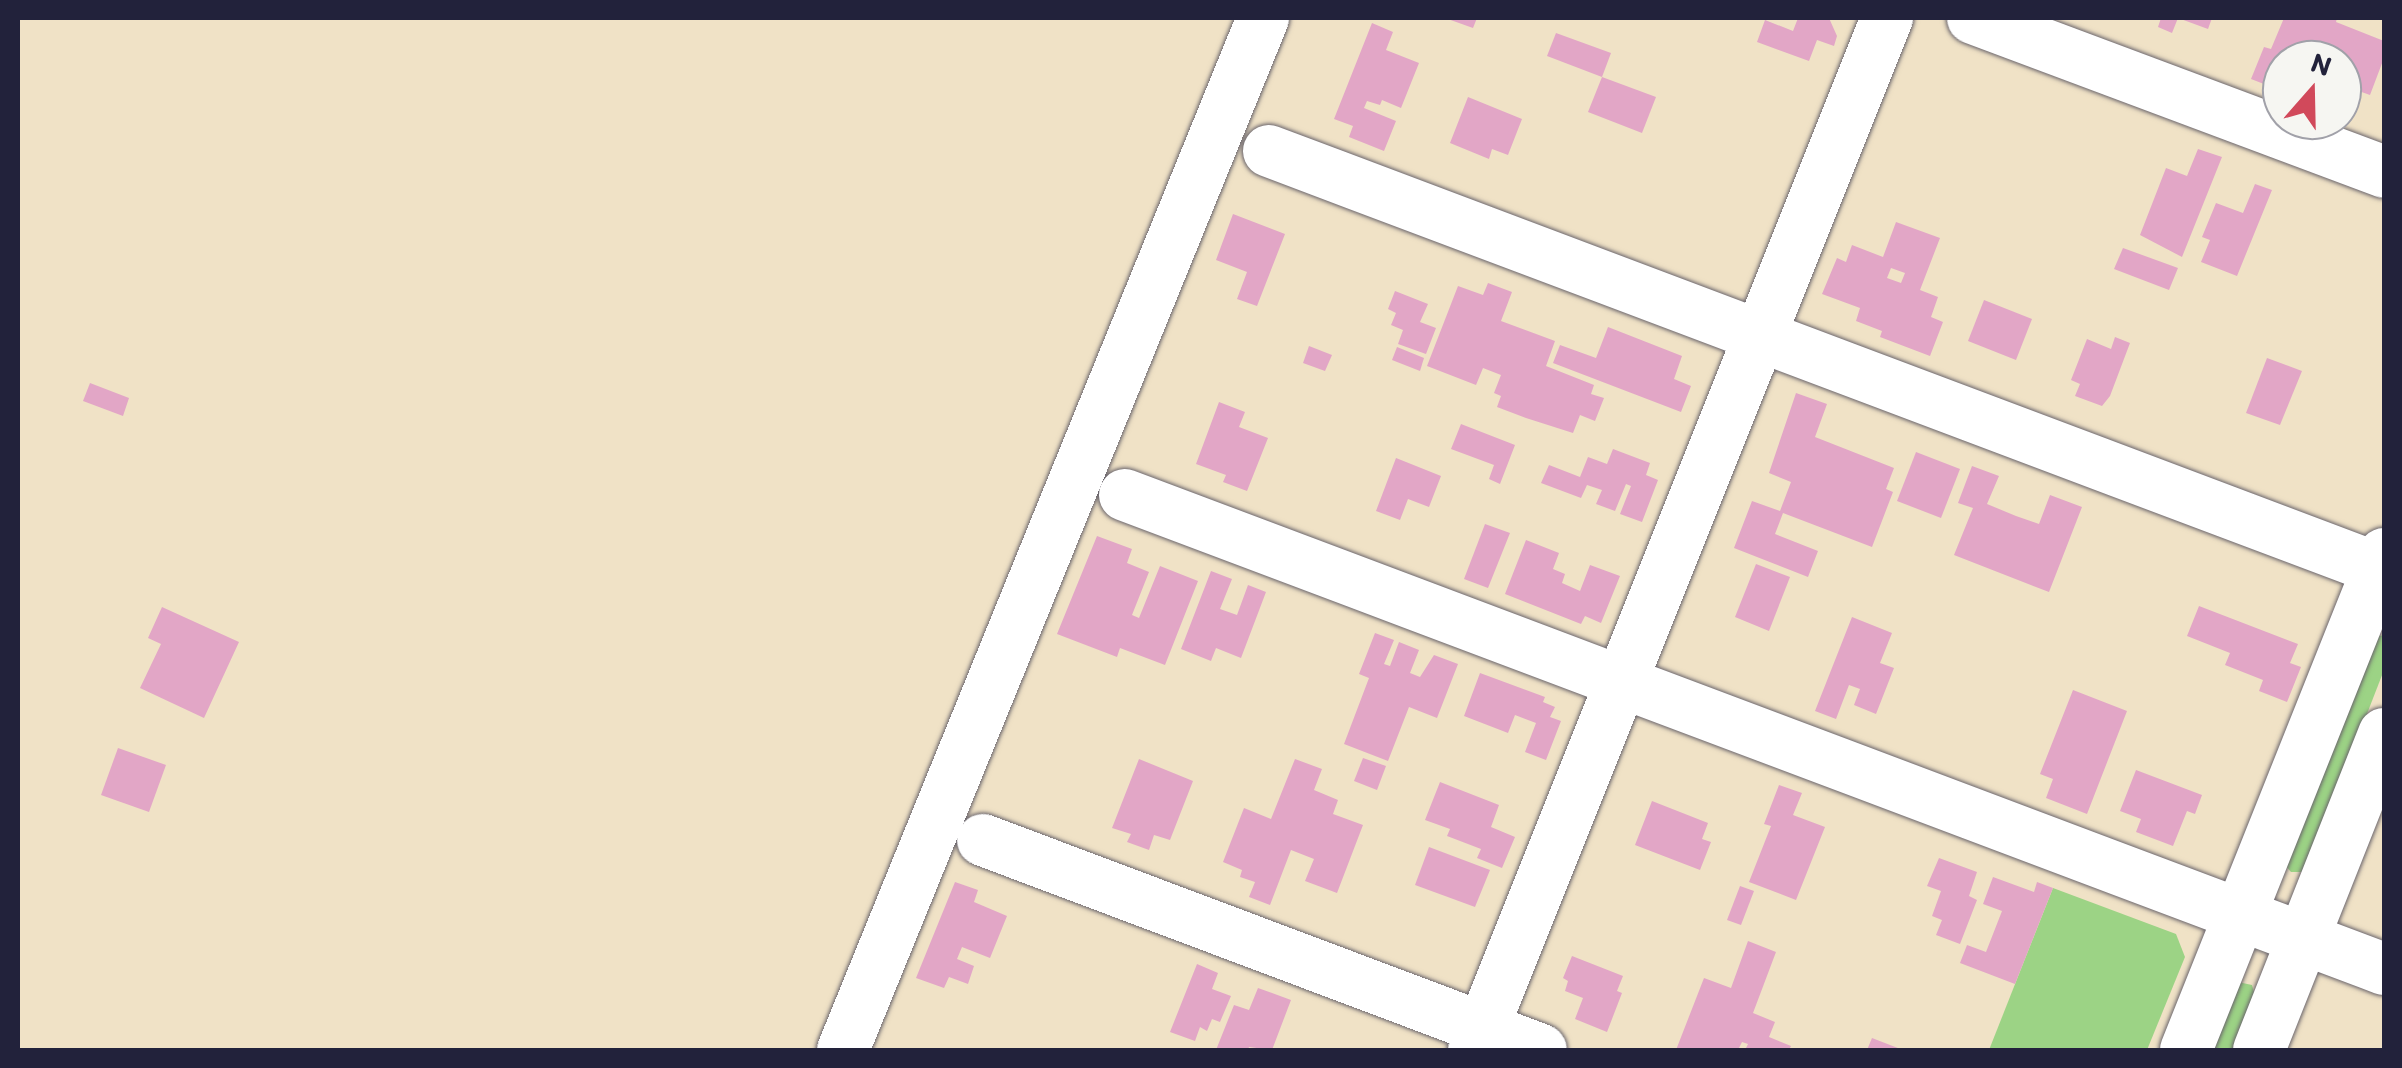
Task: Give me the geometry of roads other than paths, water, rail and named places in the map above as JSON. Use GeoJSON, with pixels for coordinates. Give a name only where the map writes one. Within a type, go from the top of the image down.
{"type":"FeatureCollection","features":[{"type":"Feature","properties":{"kind":"street"},"geometry":{"type":"LineString","coordinates":[[843,1050],[1263,18]]}},
{"type":"Feature","properties":{"kind":"street"},"geometry":{"type":"LineString","coordinates":[[1478,1040],[1887,18]]}},
{"type":"Feature","properties":{"kind":"street"},"geometry":{"type":"LineString","coordinates":[[1973,18],[2384,172]]}},
{"type":"Feature","properties":{"kind":"street"},"geometry":{"type":"LineString","coordinates":[[1269,151],[2383,565],[2186,1050]]}},
{"type":"Feature","properties":{"kind":"street"},"geometry":{"type":"LineString","coordinates":[[1125,495],[2384,969]]}},
{"type":"Feature","properties":{"kind":"street"},"geometry":{"type":"LineString","coordinates":[[2258,1050],[2384,734]]}},
{"type":"Feature","properties":{"kind":"street"},"geometry":{"type":"LineString","coordinates":[[983,840],[1478,1040],[1542,1050]]}}]}
